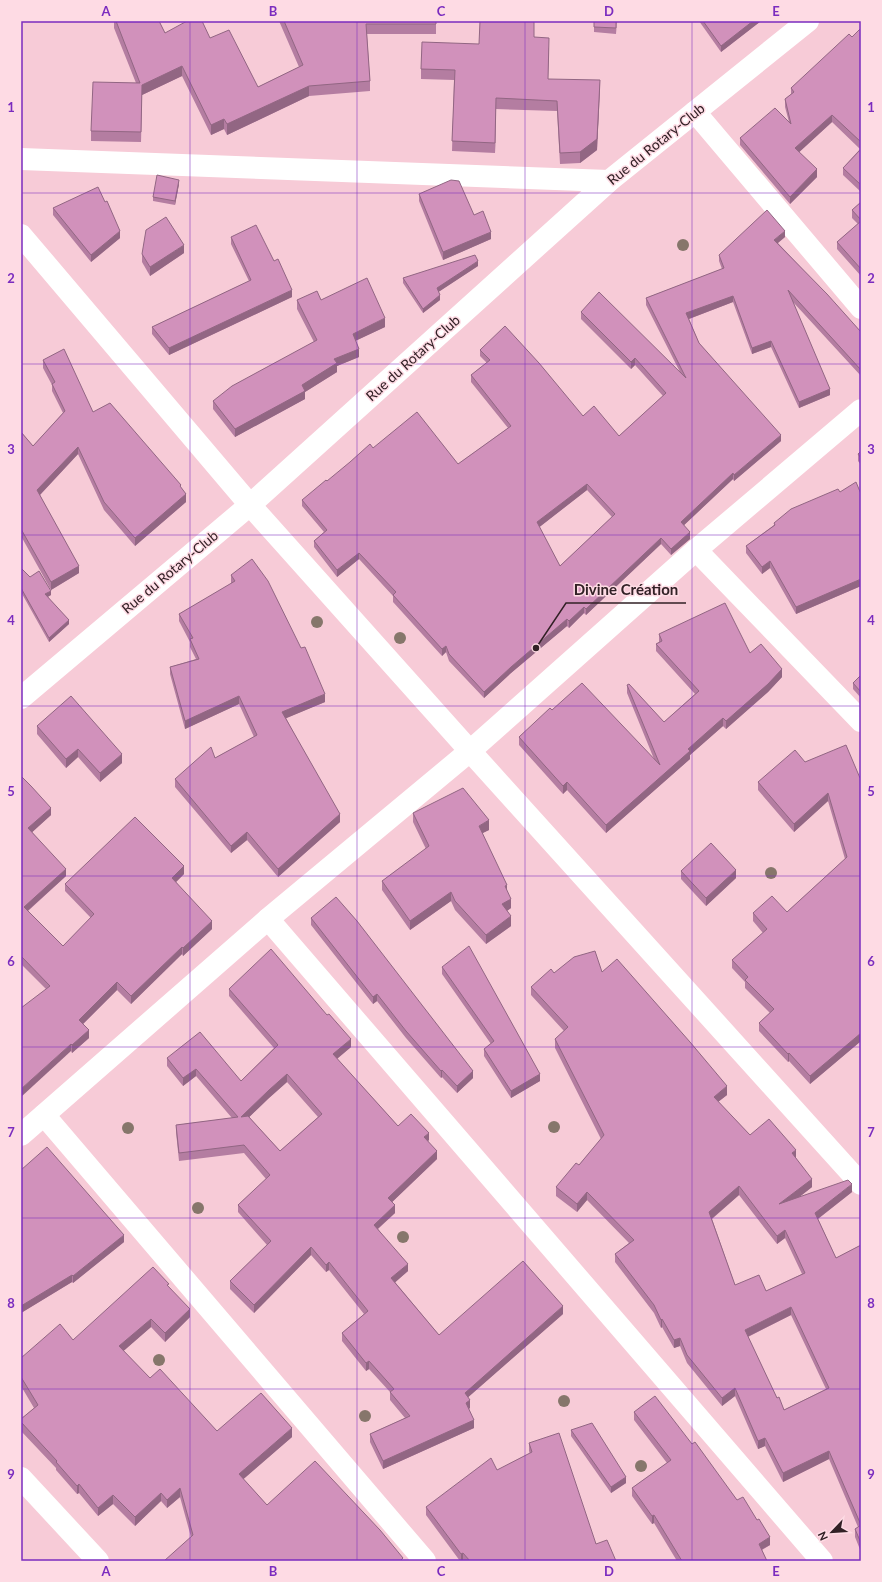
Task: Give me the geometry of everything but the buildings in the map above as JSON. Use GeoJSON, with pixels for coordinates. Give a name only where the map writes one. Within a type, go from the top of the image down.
{"type":"FeatureCollection","features":[{"type":"Feature","properties":{"kind":"street","name":"Rue du Rotary-Club"},"geometry":{"type":"LineString","coordinates":[[21,698],[250,505],[609,181],[808,21]]}},
{"type":"Feature","properties":{"kind":"street"},"geometry":{"type":"LineString","coordinates":[[695,112],[861,308]]}},
{"type":"Feature","properties":{"kind":"street"},"geometry":{"type":"LineString","coordinates":[[21,158],[609,181]]}},
{"type":"Feature","properties":{"kind":"street"},"geometry":{"type":"LineString","coordinates":[[21,235],[250,505],[861,1184]]}},
{"type":"Feature","properties":{"kind":"street"},"geometry":{"type":"LineString","coordinates":[[21,1135],[268,919],[470,751],[696,550],[861,410]]}},
{"type":"Feature","properties":{"kind":"street"},"geometry":{"type":"LineString","coordinates":[[696,550],[861,721]]}},
{"type":"Feature","properties":{"kind":"street"},"geometry":{"type":"LineString","coordinates":[[268,919],[822,1561]]}},
{"type":"Feature","properties":{"kind":"street"},"geometry":{"type":"LineString","coordinates":[[44,1115],[425,1561]]}},
{"type":"Feature","properties":{"kind":"street"},"geometry":{"type":"LineString","coordinates":[[21,1478],[98,1561]]}},
{"type":"Feature","properties":{"kind":"place","name":"Divine Création"},"geometry":{"type":"Point","coordinates":[536,648]}}]}
